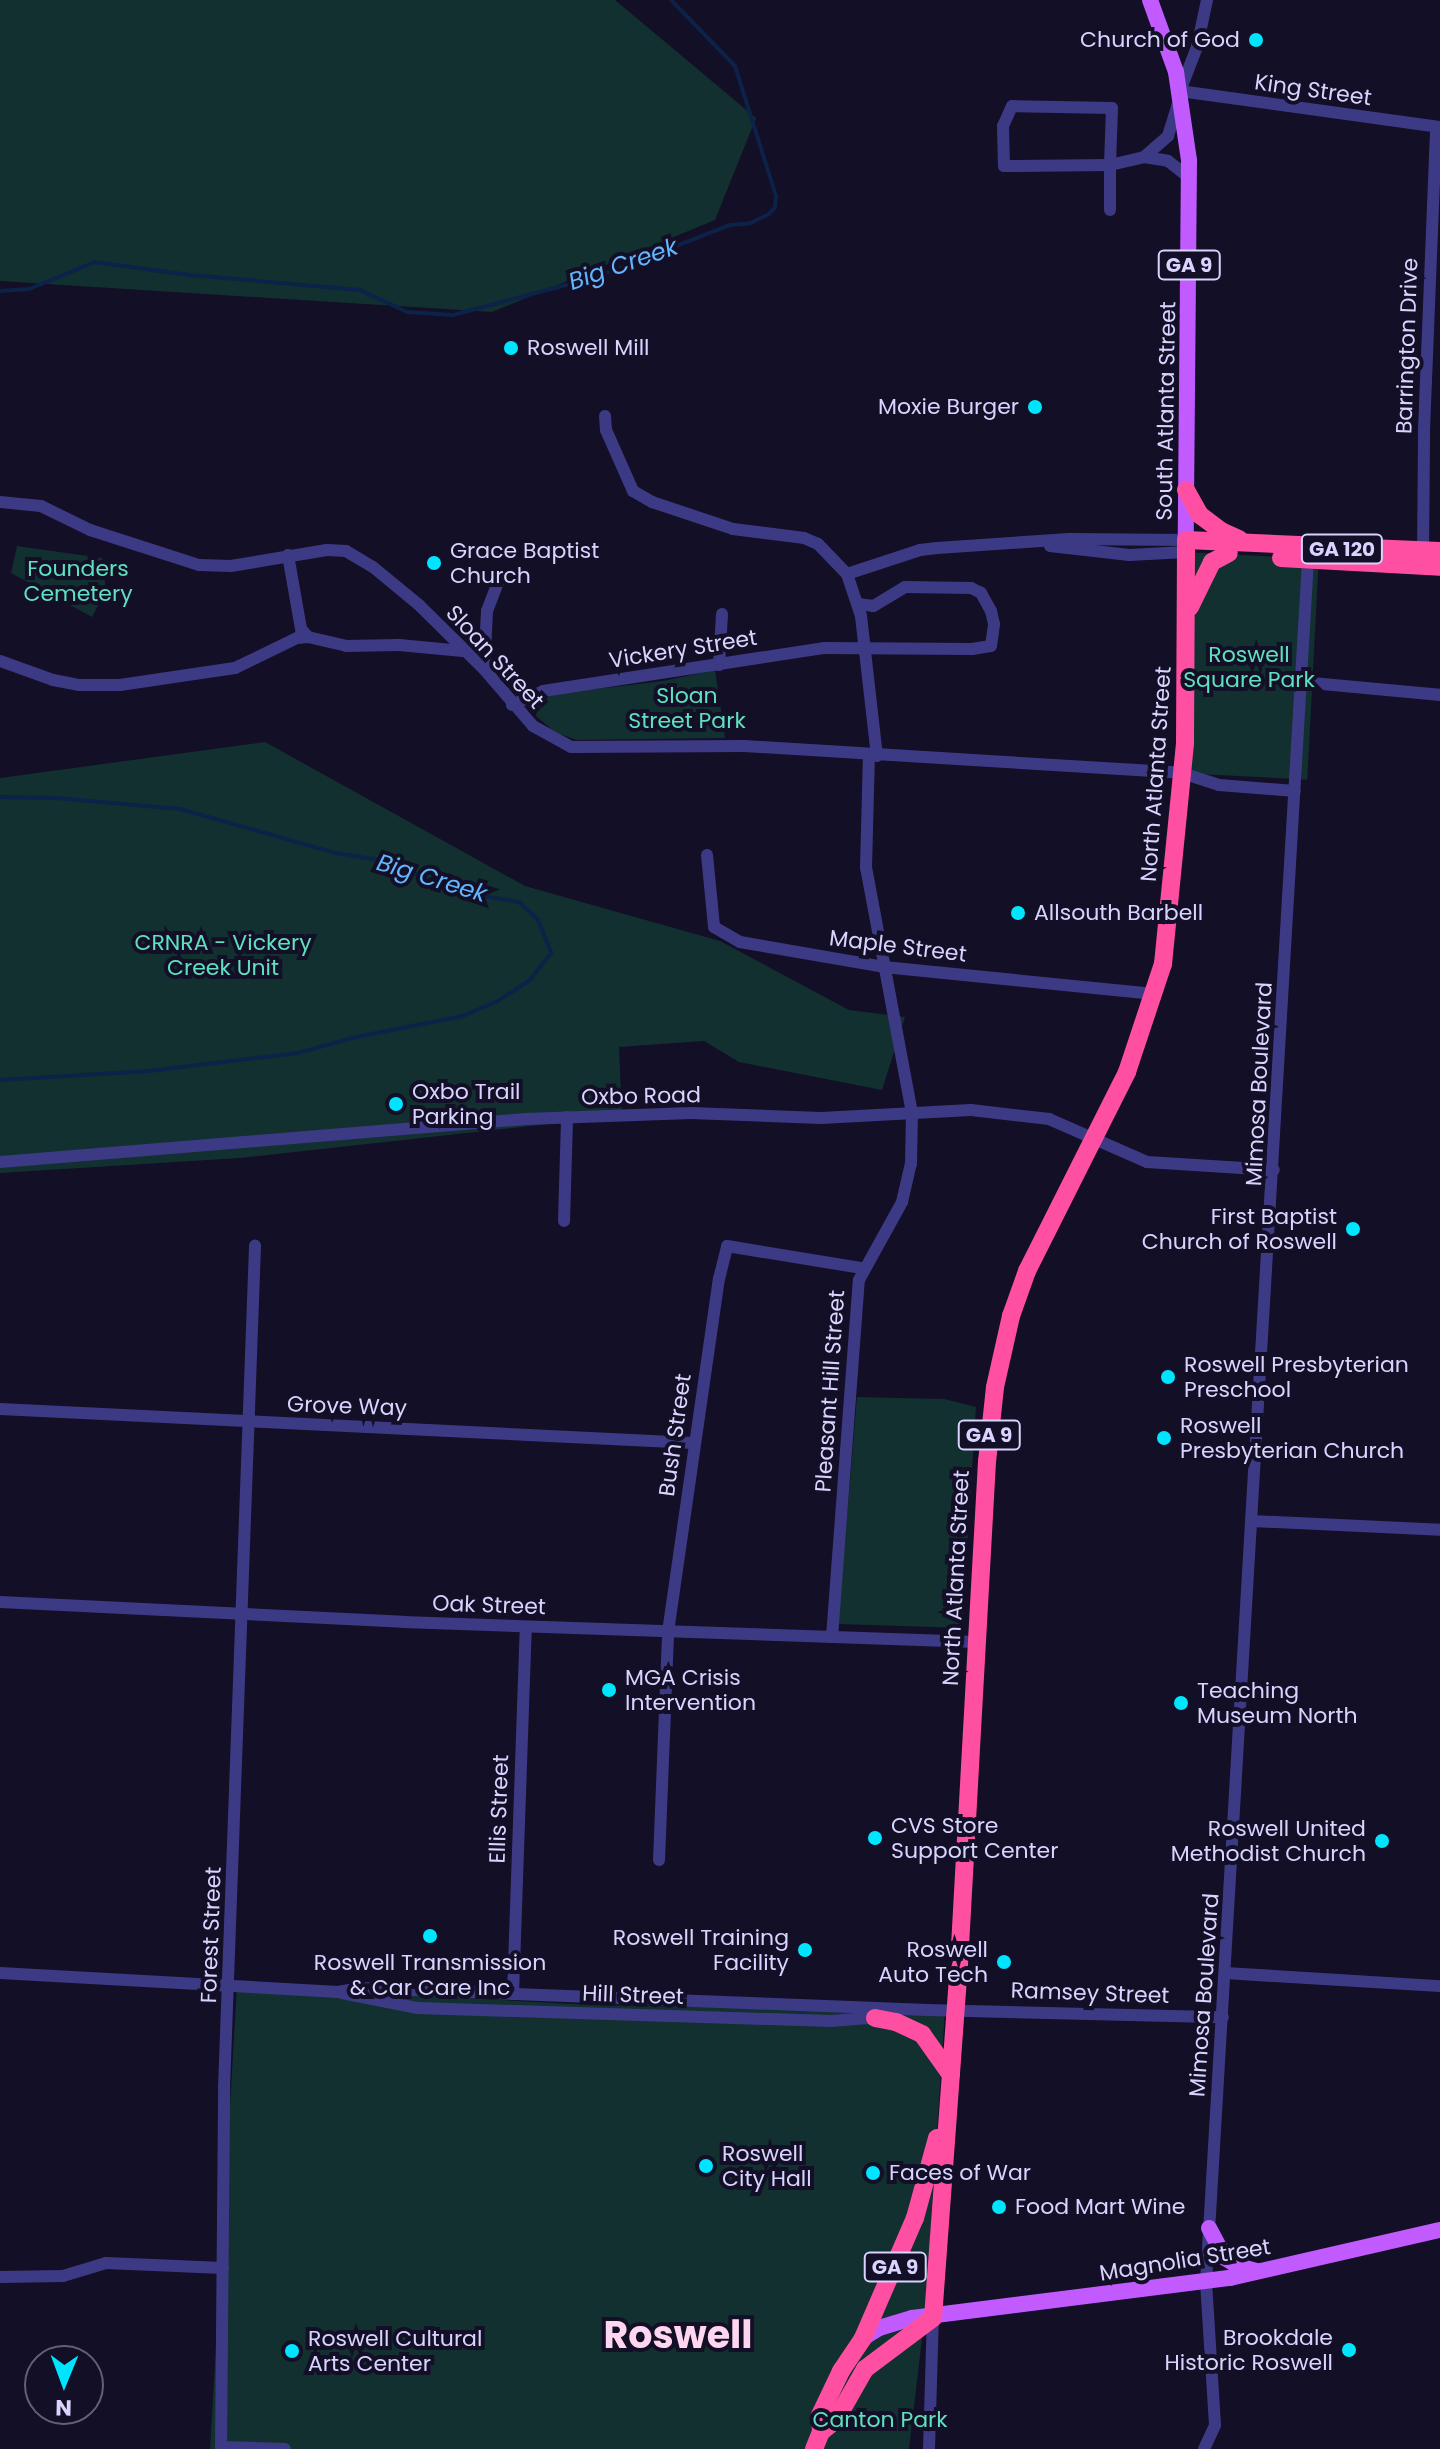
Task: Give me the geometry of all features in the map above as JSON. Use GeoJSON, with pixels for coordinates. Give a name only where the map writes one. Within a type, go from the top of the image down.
{"type":"FeatureCollection","features":[{"type":"Feature","properties":{"kind":"highway"},"geometry":{"type":"LineString","coordinates":[[1186,490],[1200,515],[1213,525],[1261,545]]}},
{"type":"Feature","properties":{"kind":"highway","name":"GA 120"},"geometry":{"type":"LineString","coordinates":[[1186,546],[1261,545],[1432,559]]}},
{"type":"Feature","properties":{"kind":"highway"},"geometry":{"type":"LineString","coordinates":[[1186,546],[1229,553]]}},
{"type":"Feature","properties":{"kind":"highway","name":"North Atlanta Street"},"geometry":{"type":"LineString","coordinates":[[933,2318],[956,2010],[989,1435],[1000,1362],[1027,1271],[1127,1072],[1155,994],[1168,937],[1182,773],[1186,546]]}},
{"type":"Feature","properties":{"kind":"highway","name":"GA 120"},"geometry":{"type":"LineString","coordinates":[[1229,553],[1308,560],[1432,559]]}},
{"type":"Feature","properties":{"kind":"highway"},"geometry":{"type":"LineString","coordinates":[[1187,616],[1212,562],[1229,553]]}},
{"type":"Feature","properties":{"kind":"highway"},"geometry":{"type":"LineString","coordinates":[[875,2018],[896,2022],[922,2034],[950,2084]]}},
{"type":"Feature","properties":{"kind":"highway","name":"GA 9"},"geometry":{"type":"LineString","coordinates":[[818,2441],[820,2415],[863,2338],[915,2218],[950,2084]]}},
{"type":"Feature","properties":{"kind":"highway","name":"GA 9"},"geometry":{"type":"LineString","coordinates":[[818,2441],[836,2420],[865,2369],[933,2318]]}},
{"type":"Feature","properties":{"kind":"main road","name":"South Atlanta Street"},"geometry":{"type":"LineString","coordinates":[[1150,0],[1181,93],[1190,178],[1186,546]]}},
{"type":"Feature","properties":{"kind":"main road"},"geometry":{"type":"LineString","coordinates":[[1209,2228],[1225,2258],[1238,2266],[1262,2271]]}},
{"type":"Feature","properties":{"kind":"main road","name":"Magnolia Street"},"geometry":{"type":"LineString","coordinates":[[863,2338],[896,2321],[1206,2282],[1440,2230]]}},
{"type":"Feature","properties":{"kind":"street"},"geometry":{"type":"LineString","coordinates":[[1144,157],[1168,136],[1197,47],[1207,0]]}},
{"type":"Feature","properties":{"kind":"street","name":"King Street"},"geometry":{"type":"LineString","coordinates":[[1181,93],[1438,127]]}},
{"type":"Feature","properties":{"kind":"street"},"geometry":{"type":"LineString","coordinates":[[1110,210],[1110,165],[1112,108],[1012,106],[1005,115],[1004,166],[1110,165],[1144,157],[1168,161],[1190,178]]}},
{"type":"Feature","properties":{"kind":"street","name":"Barrington Drive"},"geometry":{"type":"LineString","coordinates":[[1432,559],[1424,430],[1438,127]]}},
{"type":"Feature","properties":{"kind":"street"},"geometry":{"type":"LineString","coordinates":[[605,416],[606,430],[633,491],[652,502],[733,529],[804,538],[818,544],[847,574],[920,550],[1031,544],[1129,555],[1186,546]]}},
{"type":"Feature","properties":{"kind":"street","name":"Sloan Street"},"geometry":{"type":"LineString","coordinates":[[0,502],[41,506],[90,530],[199,565],[231,566],[337,550],[359,557],[419,605],[484,669],[512,705],[546,736],[571,747],[713,745],[1182,773],[1219,785],[1295,791]]}},
{"type":"Feature","properties":{"kind":"street"},"geometry":{"type":"LineString","coordinates":[[288,555],[301,629],[308,637]]}},
{"type":"Feature","properties":{"kind":"street","name":"Mimosa Boulevard"},"geometry":{"type":"LineString","coordinates":[[1204,2449],[1212,2437],[1215,2413],[1206,2282],[1308,560]]}},
{"type":"Feature","properties":{"kind":"street","name":"Pleasant Hill Street"},"geometry":{"type":"LineString","coordinates":[[832,1637],[862,1268],[902,1202],[911,1164],[912,1113],[866,868],[873,756],[865,649],[858,604],[847,574]]}},
{"type":"Feature","properties":{"kind":"street"},"geometry":{"type":"LineString","coordinates":[[484,669],[487,611],[499,580]]}},
{"type":"Feature","properties":{"kind":"street","name":"Vickery Street"},"geometry":{"type":"LineString","coordinates":[[512,705],[543,691],[825,648],[991,646],[994,624],[981,593],[971,588],[905,587],[873,606],[858,604]]}},
{"type":"Feature","properties":{"kind":"street"},"geometry":{"type":"LineString","coordinates":[[719,665],[722,614]]}},
{"type":"Feature","properties":{"kind":"street"},"geometry":{"type":"LineString","coordinates":[[0,661],[53,680],[79,685],[120,685],[235,668],[297,638],[308,637],[346,646],[399,645],[463,651]]}},
{"type":"Feature","properties":{"kind":"street"},"geometry":{"type":"LineString","coordinates":[[1301,682],[1440,695]]}},
{"type":"Feature","properties":{"kind":"street","name":"Maple Street"},"geometry":{"type":"LineString","coordinates":[[707,855],[714,927],[719,933],[752,946],[884,967],[1155,994]]}},
{"type":"Feature","properties":{"kind":"street","name":"Oxbo Road"},"geometry":{"type":"LineString","coordinates":[[0,1162],[567,1117],[691,1113],[821,1118],[971,1110],[1020,1113],[1049,1119],[1147,1162],[1274,1170]]}},
{"type":"Feature","properties":{"kind":"street"},"geometry":{"type":"LineString","coordinates":[[564,1221],[567,1117]]}},
{"type":"Feature","properties":{"kind":"street","name":"Forest Street"},"geometry":{"type":"LineString","coordinates":[[221,2448],[224,2088],[230,1986],[239,1613],[255,1246]]}},
{"type":"Feature","properties":{"kind":"street","name":"Bush Street"},"geometry":{"type":"LineString","coordinates":[[659,1860],[668,1632],[693,1443],[727,1246],[862,1268]]}},
{"type":"Feature","properties":{"kind":"street","name":"Grove Way"},"geometry":{"type":"LineString","coordinates":[[0,1409],[693,1443]]}},
{"type":"Feature","properties":{"kind":"street"},"geometry":{"type":"LineString","coordinates":[[1252,1521],[1440,1530]]}},
{"type":"Feature","properties":{"kind":"street","name":"Oak Street"},"geometry":{"type":"LineString","coordinates":[[0,1602],[526,1627],[977,1642]]}},
{"type":"Feature","properties":{"kind":"street","name":"Ellis Street"},"geometry":{"type":"LineString","coordinates":[[513,1994],[526,1627]]}},
{"type":"Feature","properties":{"kind":"street","name":"Hill Street"},"geometry":{"type":"LineString","coordinates":[[0,1973],[338,1992],[417,2008],[831,2021],[928,2010]]}},
{"type":"Feature","properties":{"kind":"street"},"geometry":{"type":"LineString","coordinates":[[1225,1973],[1440,1986]]}},
{"type":"Feature","properties":{"kind":"street","name":"Hill Street"},"geometry":{"type":"LineString","coordinates":[[338,1992],[361,1988],[956,2010]]}},
{"type":"Feature","properties":{"kind":"street","name":"Ramsey Street"},"geometry":{"type":"LineString","coordinates":[[956,2010],[1223,2017]]}},
{"type":"Feature","properties":{"kind":"street"},"geometry":{"type":"LineString","coordinates":[[0,2277],[63,2276],[106,2263],[223,2268]]}},
{"type":"Feature","properties":{"kind":"street"},"geometry":{"type":"LineString","coordinates":[[929,2449],[933,2318]]}},
{"type":"Feature","properties":{"kind":"street"},"geometry":{"type":"LineString","coordinates":[[221,2448],[285,2449]]}},
{"type":"Feature","properties":{"kind":"green space"},"geometry":{"type":"Polygon","coordinates":[[[0,0],[615,0],[756,118],[715,220],[492,312],[0,281],[0,0]]]}},
{"type":"Feature","properties":{"kind":"green space","name":"Founders Cemetery"},"geometry":{"type":"Polygon","coordinates":[[[17,546],[102,558],[106,591],[92,617],[11,573],[17,546]]]}},
{"type":"Feature","properties":{"kind":"green space","name":"Roswell Square Park"},"geometry":{"type":"Polygon","coordinates":[[[1186,552],[1319,559],[1307,780],[1174,773],[1186,552]]]}},
{"type":"Feature","properties":{"kind":"green space","name":"Sloan Street Park"},"geometry":{"type":"Polygon","coordinates":[[[715,670],[725,738],[576,740],[555,732],[536,716],[539,700],[546,695],[663,681],[715,670]]]}},
{"type":"Feature","properties":{"kind":"green space","name":"CRNRA - Vickery Creek Unit"},"geometry":{"type":"Polygon","coordinates":[[[265,742],[525,886],[720,941],[849,1010],[905,1017],[882,1090],[739,1062],[704,1041],[619,1047],[622,1116],[240,1158],[0,1173],[0,778],[265,742]]]}},
{"type":"Feature","properties":{"kind":"green space"},"geometry":{"type":"Polygon","coordinates":[[[857,1397],[944,1399],[976,1407],[962,1628],[838,1624],[857,1397]]]}},
{"type":"Feature","properties":{"kind":"green space","name":"Canton Park"},"geometry":{"type":"Polygon","coordinates":[[[237,1986],[593,2005],[945,2011],[925,2313],[909,2449],[210,2449],[237,1986]]]}},
{"type":"Feature","properties":{"kind":"waterway","name":"Big Creek"},"geometry":{"type":"LineString","coordinates":[[0,291],[29,289],[95,262],[189,275],[360,290],[407,312],[453,315],[596,277],[730,225],[751,223],[769,214],[775,207],[776,196],[735,66],[671,0]]}},
{"type":"Feature","properties":{"kind":"waterway","name":"Big Creek"},"geometry":{"type":"LineString","coordinates":[[0,797],[56,798],[180,809],[335,853],[384,861],[460,892],[519,902],[538,920],[551,953],[530,980],[498,1001],[463,1016],[356,1037],[298,1053],[149,1071],[0,1080]]}},
{"type":"Feature","properties":{"kind":"place","name":"Church of God"},"geometry":{"type":"Point","coordinates":[1256,40]}},
{"type":"Feature","properties":{"kind":"place","name":"Roswell Mill"},"geometry":{"type":"Point","coordinates":[511,348]}},
{"type":"Feature","properties":{"kind":"place","name":"Moxie Burger"},"geometry":{"type":"Point","coordinates":[1035,407]}},
{"type":"Feature","properties":{"kind":"place","name":"Grace Baptist Church"},"geometry":{"type":"Point","coordinates":[434,563]}},
{"type":"Feature","properties":{"kind":"place","name":"Allsouth Barbell"},"geometry":{"type":"Point","coordinates":[1018,913]}},
{"type":"Feature","properties":{"kind":"place","name":"Oxbo Trail Parking"},"geometry":{"type":"Point","coordinates":[396,1104]}},
{"type":"Feature","properties":{"kind":"place","name":"First Baptist Church of Roswell"},"geometry":{"type":"Point","coordinates":[1353,1229]}},
{"type":"Feature","properties":{"kind":"place","name":"Roswell Presbyterian Preschool"},"geometry":{"type":"Point","coordinates":[1168,1377]}},
{"type":"Feature","properties":{"kind":"place","name":"Roswell Presbyterian Church"},"geometry":{"type":"Point","coordinates":[1164,1438]}},
{"type":"Feature","properties":{"kind":"place","name":"MGA Crisis Intervention"},"geometry":{"type":"Point","coordinates":[609,1690]}},
{"type":"Feature","properties":{"kind":"place","name":"Teaching Museum North"},"geometry":{"type":"Point","coordinates":[1181,1703]}},
{"type":"Feature","properties":{"kind":"place","name":"CVS Store Support Center"},"geometry":{"type":"Point","coordinates":[875,1838]}},
{"type":"Feature","properties":{"kind":"place","name":"Roswell United Methodist Church"},"geometry":{"type":"Point","coordinates":[1382,1841]}},
{"type":"Feature","properties":{"kind":"place","name":"Roswell Transmission & Car Care Inc"},"geometry":{"type":"Point","coordinates":[430,1936]}},
{"type":"Feature","properties":{"kind":"place","name":"Roswell Training Facility"},"geometry":{"type":"Point","coordinates":[805,1950]}},
{"type":"Feature","properties":{"kind":"place","name":"Roswell Auto Tech"},"geometry":{"type":"Point","coordinates":[1004,1962]}},
{"type":"Feature","properties":{"kind":"place","name":"Roswell City Hall"},"geometry":{"type":"Point","coordinates":[706,2166]}},
{"type":"Feature","properties":{"kind":"place","name":"Faces of War"},"geometry":{"type":"Point","coordinates":[873,2173]}},
{"type":"Feature","properties":{"kind":"place","name":"Food Mart Wine"},"geometry":{"type":"Point","coordinates":[999,2207]}},
{"type":"Feature","properties":{"kind":"place","name":"Brookdale Historic Roswell"},"geometry":{"type":"Point","coordinates":[1349,2350]}},
{"type":"Feature","properties":{"kind":"place","name":"Roswell Cultural Arts Center"},"geometry":{"type":"Point","coordinates":[292,2351]}},
{"type":"Feature","properties":{"kind":"district","name":"Roswell"},"geometry":{"type":"Point","coordinates":[678,2335]}}]}
